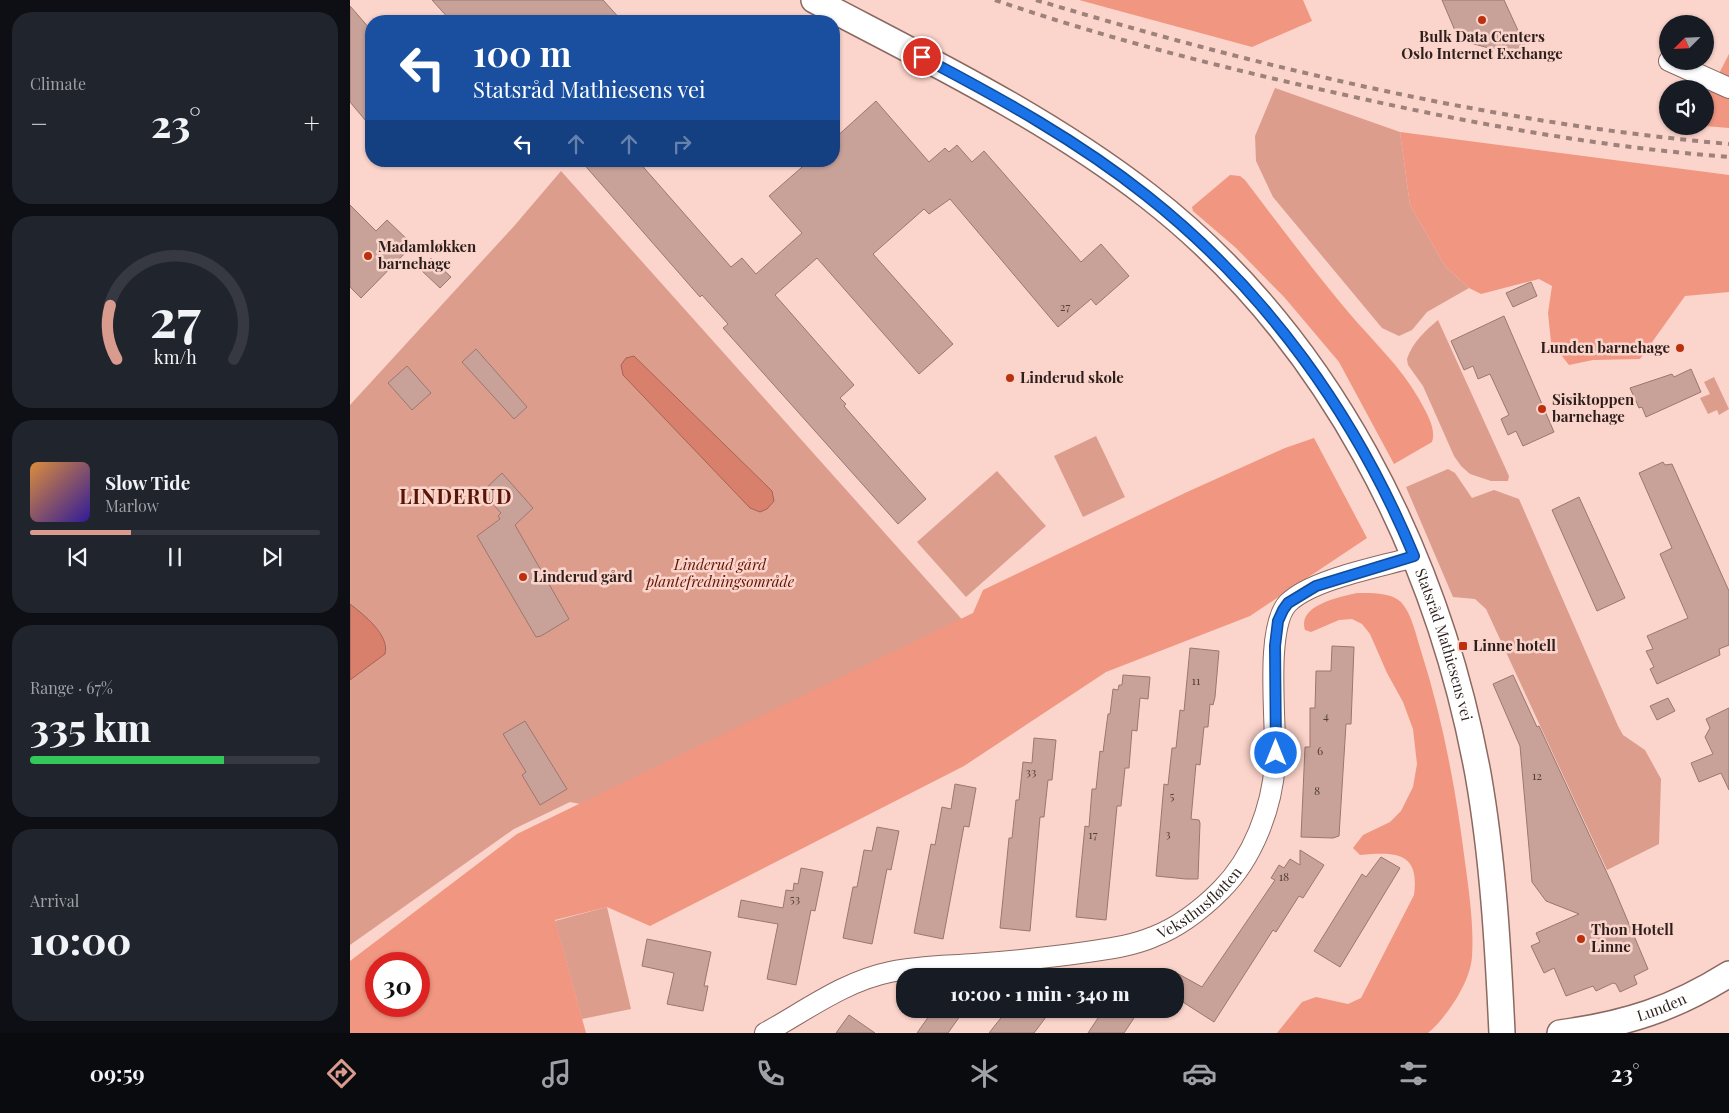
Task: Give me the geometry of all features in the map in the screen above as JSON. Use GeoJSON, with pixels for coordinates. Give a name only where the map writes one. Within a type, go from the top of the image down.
{"type":"FeatureCollection","features":[{"type":"Feature","properties":{"kind":"street","name":"Statsråd Mathiesens vei"},"geometry":{"type":"LineString","coordinates":[[814,0],[970,82],[1066,140],[1146,195],[1206,246],[1272,316],[1316,374],[1370,463],[1414,556],[1452,667],[1478,773],[1489,853],[1502,1033]]}},
{"type":"Feature","properties":{"kind":"street"},"geometry":{"type":"LineString","coordinates":[[1689,70],[1729,88]]}},
{"type":"Feature","properties":{"kind":"street","name":"Veksthusfløtten"},"geometry":{"type":"LineString","coordinates":[[765,1033],[855,983],[887,972],[919,967],[1033,959],[1125,946],[1158,935],[1194,913],[1210,900],[1237,871],[1249,852],[1261,826],[1271,793],[1276,740],[1275,633],[1283,610],[1288,603],[1316,586],[1414,556]]}},
{"type":"Feature","properties":{"kind":"street","name":"Lunden"},"geometry":{"type":"LineString","coordinates":[[1560,1033],[1613,1024],[1659,1010],[1698,993],[1729,974]]}},
{"type":"Feature","properties":{"kind":"green space"},"geometry":{"type":"Polygon","coordinates":[[[1275,88],[1400,132],[1410,205],[1445,266],[1469,288],[1427,312],[1412,330],[1399,336],[1382,328],[1273,197],[1256,161],[1255,136],[1275,88]]]}},
{"type":"Feature","properties":{"kind":"green space","name":"Linderud gård plantefredningsområde"},"geometry":{"type":"Polygon","coordinates":[[[561,171],[967,625],[580,804],[570,802],[514,829],[350,945],[350,405],[515,225],[561,171]]]}},
{"type":"Feature","properties":{"kind":"green space"},"geometry":{"type":"Polygon","coordinates":[[[1438,320],[1509,476],[1508,481],[1491,481],[1470,474],[1461,466],[1454,456],[1423,386],[1408,365],[1409,353],[1416,342],[1438,320]]]}},
{"type":"Feature","properties":{"kind":"green space"},"geometry":{"type":"Polygon","coordinates":[[[1714,377],[1729,409],[1719,415],[1717,410],[1708,414],[1700,398],[1710,394],[1704,382],[1714,377]]]}},
{"type":"Feature","properties":{"kind":"green space"},"geometry":{"type":"Polygon","coordinates":[[[1096,436],[1125,497],[1083,517],[1054,456],[1096,436]]]}},
{"type":"Feature","properties":{"kind":"green space"},"geometry":{"type":"Polygon","coordinates":[[[1448,469],[1455,473],[1472,498],[1494,490],[1519,499],[1618,726],[1623,735],[1645,750],[1661,779],[1659,844],[1607,870],[1486,609],[1475,599],[1453,597],[1406,487],[1448,469]]]}},
{"type":"Feature","properties":{"kind":"green space"},"geometry":{"type":"Polygon","coordinates":[[[997,471],[1046,526],[966,597],[917,542],[997,471]]]}},
{"type":"Feature","properties":{"kind":"green space"},"geometry":{"type":"Polygon","coordinates":[[[607,907],[631,1009],[582,1019],[555,921],[607,907]]]}},
{"type":"Feature","properties":{"kind":"shaded area"},"geometry":{"type":"Polygon","coordinates":[[[1079,0],[1303,0],[1312,21],[1252,47],[1079,0]]]}},
{"type":"Feature","properties":{"kind":"shaded area"},"geometry":{"type":"Polygon","coordinates":[[[1729,54],[1729,128],[1714,127],[1714,83],[1729,54]]]}},
{"type":"Feature","properties":{"kind":"shaded area"},"geometry":{"type":"Polygon","coordinates":[[[1400,132],[1729,175],[1729,292],[1685,296],[1640,359],[1593,360],[1569,365],[1551,342],[1548,313],[1552,286],[1539,279],[1481,294],[1469,288],[1445,266],[1410,205],[1400,132]]]}},
{"type":"Feature","properties":{"kind":"shaded area"},"geometry":{"type":"Polygon","coordinates":[[[1230,175],[1240,176],[1245,180],[1336,297],[1404,376],[1430,420],[1433,431],[1432,442],[1394,464],[1339,362],[1285,298],[1236,248],[1193,211],[1192,207],[1230,175]]]}},
{"type":"Feature","properties":{"kind":"shaded area"},"geometry":{"type":"Polygon","coordinates":[[[634,356],[772,491],[774,501],[767,509],[760,512],[750,508],[623,375],[621,365],[626,358],[634,356]]]}},
{"type":"Feature","properties":{"kind":"shaded area"},"geometry":{"type":"Polygon","coordinates":[[[1314,438],[1367,538],[1250,616],[1106,672],[964,766],[650,926],[607,907],[555,920],[586,1033],[350,1033],[350,961],[517,834],[973,613],[983,590],[1187,492],[1285,448],[1314,438]]]}},
{"type":"Feature","properties":{"kind":"shaded area"},"geometry":{"type":"Polygon","coordinates":[[[1357,593],[1391,596],[1401,602],[1411,619],[1429,677],[1448,755],[1467,873],[1472,932],[1471,966],[1457,998],[1443,1018],[1428,1033],[1277,1033],[1302,1002],[1316,997],[1348,1004],[1361,998],[1414,895],[1415,881],[1409,862],[1402,857],[1394,855],[1360,855],[1353,848],[1363,835],[1390,822],[1401,811],[1413,787],[1417,764],[1413,729],[1403,702],[1387,673],[1370,634],[1362,624],[1352,619],[1339,620],[1311,632],[1305,630],[1304,621],[1307,614],[1313,608],[1331,600],[1357,593]]]}},
{"type":"Feature","properties":{"kind":"shaded area"},"geometry":{"type":"Polygon","coordinates":[[[350,604],[375,626],[386,647],[385,654],[350,680],[350,604]]]}},
{"type":"Feature","properties":{"kind":"building"},"geometry":{"type":"Polygon","coordinates":[[[432,0],[603,0],[617,15],[446,15],[432,0]]]}},
{"type":"Feature","properties":{"kind":"building","name":"Bulk Data Centers Oslo Internet Exchange"},"geometry":{"type":"Polygon","coordinates":[[[1442,0],[1504,0],[1527,50],[1515,55],[1459,40],[1442,0]]]}},
{"type":"Feature","properties":{"kind":"building"},"geometry":{"type":"Polygon","coordinates":[[[350,6],[365,23],[365,120],[350,102],[350,6]]]}},
{"type":"Feature","properties":{"kind":"building"},"geometry":{"type":"Polygon","coordinates":[[[876,101],[929,162],[945,148],[949,152],[957,145],[972,162],[984,151],[1081,262],[1101,244],[1129,276],[1096,305],[1091,299],[1058,327],[950,199],[929,214],[924,209],[873,254],[953,344],[919,374],[817,258],[775,295],[854,385],[840,398],[846,404],[844,406],[926,499],[898,524],[723,328],[728,324],[702,295],[700,297],[586,167],[643,167],[731,267],[742,258],[756,274],[802,233],[769,196],[802,167],[840,167],[840,134],[876,101]]]}},
{"type":"Feature","properties":{"kind":"building"},"geometry":{"type":"Polygon","coordinates":[[[350,205],[376,231],[387,220],[413,245],[361,298],[350,287],[350,205]]]}},
{"type":"Feature","properties":{"kind":"building"},"geometry":{"type":"Polygon","coordinates":[[[431,258],[451,277],[440,288],[420,269],[431,258]]]}},
{"type":"Feature","properties":{"kind":"building"},"geometry":{"type":"Polygon","coordinates":[[[1531,282],[1537,296],[1513,307],[1506,293],[1531,282]]]}},
{"type":"Feature","properties":{"kind":"building"},"geometry":{"type":"Polygon","coordinates":[[[1504,316],[1554,432],[1523,446],[1516,431],[1508,435],[1501,419],[1509,415],[1490,374],[1478,379],[1473,366],[1464,370],[1451,341],[1504,316]]]}},
{"type":"Feature","properties":{"kind":"building"},"geometry":{"type":"Polygon","coordinates":[[[476,349],[527,407],[514,419],[462,362],[476,349]]]}},
{"type":"Feature","properties":{"kind":"building"},"geometry":{"type":"Polygon","coordinates":[[[407,366],[431,393],[412,410],[388,383],[407,366]]]}},
{"type":"Feature","properties":{"kind":"building"},"geometry":{"type":"Polygon","coordinates":[[[1691,369],[1701,392],[1646,417],[1642,407],[1639,408],[1630,388],[1672,374],[1674,377],[1691,369]]]}},
{"type":"Feature","properties":{"kind":"building"},"geometry":{"type":"Polygon","coordinates":[[[1663,462],[1665,465],[1672,464],[1729,591],[1729,645],[1719,649],[1720,655],[1657,684],[1650,669],[1654,667],[1646,651],[1653,649],[1647,636],[1688,618],[1660,554],[1672,548],[1639,473],[1663,462]]]}},
{"type":"Feature","properties":{"kind":"building","name":"Linderud gård"},"geometry":{"type":"Polygon","coordinates":[[[502,473],[533,508],[515,525],[569,619],[541,636],[536,637],[477,536],[500,519],[498,516],[501,513],[482,492],[502,473]]]}},
{"type":"Feature","properties":{"kind":"building"},"geometry":{"type":"Polygon","coordinates":[[[1579,497],[1625,598],[1597,611],[1552,510],[1579,497]]]}},
{"type":"Feature","properties":{"kind":"building"},"geometry":{"type":"Polygon","coordinates":[[[1332,646],[1354,647],[1351,724],[1346,724],[1339,836],[1333,838],[1301,837],[1305,747],[1310,747],[1310,708],[1315,708],[1316,671],[1331,671],[1332,646]]]}},
{"type":"Feature","properties":{"kind":"building"},"geometry":{"type":"Polygon","coordinates":[[[1190,648],[1219,651],[1215,697],[1213,705],[1210,704],[1208,727],[1204,727],[1200,765],[1196,764],[1191,819],[1199,820],[1200,823],[1198,879],[1156,876],[1164,784],[1168,785],[1172,748],[1176,748],[1180,710],[1184,711],[1190,648]]]}},
{"type":"Feature","properties":{"kind":"building"},"geometry":{"type":"Polygon","coordinates":[[[1123,675],[1150,677],[1148,699],[1140,698],[1137,731],[1132,730],[1129,768],[1125,768],[1121,806],[1117,806],[1106,920],[1076,917],[1085,826],[1089,827],[1092,789],[1096,789],[1100,751],[1103,752],[1113,689],[1118,690],[1119,685],[1122,685],[1123,675]]]}},
{"type":"Feature","properties":{"kind":"building"},"geometry":{"type":"Polygon","coordinates":[[[1513,675],[1537,727],[1539,726],[1613,886],[1648,969],[1634,976],[1637,984],[1620,992],[1616,984],[1613,983],[1596,991],[1593,986],[1566,996],[1554,968],[1544,973],[1531,946],[1540,942],[1536,933],[1579,914],[1546,901],[1532,882],[1520,746],[1493,684],[1513,675]]]}},
{"type":"Feature","properties":{"kind":"building"},"geometry":{"type":"Polygon","coordinates":[[[1668,698],[1675,711],[1657,720],[1650,706],[1668,698]]]}},
{"type":"Feature","properties":{"kind":"building"},"geometry":{"type":"Polygon","coordinates":[[[1729,708],[1729,790],[1721,773],[1699,782],[1691,763],[1713,754],[1705,737],[1710,728],[1706,719],[1729,708]]]}},
{"type":"Feature","properties":{"kind":"building"},"geometry":{"type":"Polygon","coordinates":[[[525,721],[567,789],[540,805],[522,775],[526,772],[503,734],[525,721]]]}},
{"type":"Feature","properties":{"kind":"building"},"geometry":{"type":"Polygon","coordinates":[[[1034,738],[1056,740],[1052,780],[1048,780],[1044,817],[1040,817],[1030,931],[1000,928],[1009,838],[1012,838],[1016,800],[1019,800],[1023,762],[1032,763],[1034,738]]]}},
{"type":"Feature","properties":{"kind":"building"},"geometry":{"type":"Polygon","coordinates":[[[955,784],[976,788],[969,827],[964,826],[943,939],[914,933],[931,844],[935,845],[942,807],[951,809],[955,784]]]}},
{"type":"Feature","properties":{"kind":"building"},"geometry":{"type":"Polygon","coordinates":[[[877,827],[899,831],[891,870],[887,869],[872,944],[843,938],[853,887],[857,887],[864,850],[872,851],[877,827]]]}},
{"type":"Feature","properties":{"kind":"building"},"geometry":{"type":"Polygon","coordinates":[[[1300,850],[1324,865],[1303,898],[1299,896],[1276,932],[1273,930],[1214,1022],[1184,1003],[1184,977],[1202,987],[1275,880],[1271,878],[1279,865],[1284,868],[1290,859],[1300,865],[1300,850]]]}},
{"type":"Feature","properties":{"kind":"building"},"geometry":{"type":"Polygon","coordinates":[[[1381,857],[1400,868],[1340,967],[1314,951],[1362,874],[1366,877],[1381,857]]]}},
{"type":"Feature","properties":{"kind":"building"},"geometry":{"type":"Polygon","coordinates":[[[801,868],[823,872],[815,911],[811,910],[796,985],[767,979],[778,924],[738,917],[741,900],[783,908],[786,890],[793,891],[794,883],[798,884],[801,868]]]}},
{"type":"Feature","properties":{"kind":"building"},"geometry":{"type":"Polygon","coordinates":[[[647,939],[711,952],[704,986],[708,986],[703,1011],[667,1004],[674,973],[642,966],[647,939]]]}},
{"type":"Feature","properties":{"kind":"building"},"geometry":{"type":"Polygon","coordinates":[[[849,1015],[875,1033],[836,1033],[849,1015]]]}},
{"type":"Feature","properties":{"kind":"building"},"geometry":{"type":"Polygon","coordinates":[[[928,1018],[959,1018],[948,1033],[917,1033],[928,1018]]]}},
{"type":"Feature","properties":{"kind":"building"},"geometry":{"type":"Polygon","coordinates":[[[1001,1018],[1045,1018],[1034,1033],[989,1033],[1001,1018]]]}},
{"type":"Feature","properties":{"kind":"building"},"geometry":{"type":"Polygon","coordinates":[[[1098,1018],[1134,1018],[1124,1033],[1088,1033],[1098,1018]]]}},
{"type":"Feature","properties":{"kind":"railway"},"geometry":{"type":"LineString","coordinates":[[995,0],[1166,52],[1389,105],[1534,133],[1680,153],[1729,157]]}},
{"type":"Feature","properties":{"kind":"railway"},"geometry":{"type":"LineString","coordinates":[[1036,0],[1206,48],[1379,90],[1553,122],[1641,135],[1729,144]]}},
{"type":"Feature","properties":{"kind":"place","name":"Bulk Data Centers Oslo Internet Exchange"},"geometry":{"type":"Point","coordinates":[1482,20]}},
{"type":"Feature","properties":{"kind":"place","name":"Madamløkken barnehage"},"geometry":{"type":"Point","coordinates":[368,256]}},
{"type":"Feature","properties":{"kind":"place","name":"Lunden barnehage"},"geometry":{"type":"Point","coordinates":[1680,348]}},
{"type":"Feature","properties":{"kind":"place","name":"Linderud skole"},"geometry":{"type":"Point","coordinates":[1010,378]}},
{"type":"Feature","properties":{"kind":"place","name":"Sisiktoppen barnehage"},"geometry":{"type":"Point","coordinates":[1542,409]}},
{"type":"Feature","properties":{"kind":"place","name":"Linderud gård"},"geometry":{"type":"Point","coordinates":[523,577]}},
{"type":"Feature","properties":{"kind":"place","name":"Linne hotell"},"geometry":{"type":"Point","coordinates":[1463,646]}},
{"type":"Feature","properties":{"kind":"place","name":"Thon Hotell Linne"},"geometry":{"type":"Point","coordinates":[1581,939]}},
{"type":"Feature","properties":{"kind":"district","name":"LINDERUD"},"geometry":{"type":"Point","coordinates":[456,497]}},
{"type":"Feature","properties":{"kind":"route"},"geometry":{"type":"LineString","coordinates":[[922,57],[970,82],[1087,153],[1146,195],[1224,263],[1272,316],[1316,374],[1355,436],[1387,495],[1414,556],[1305,591],[1288,603],[1278,621],[1275,633],[1274,668],[1276,753]]}}]}
